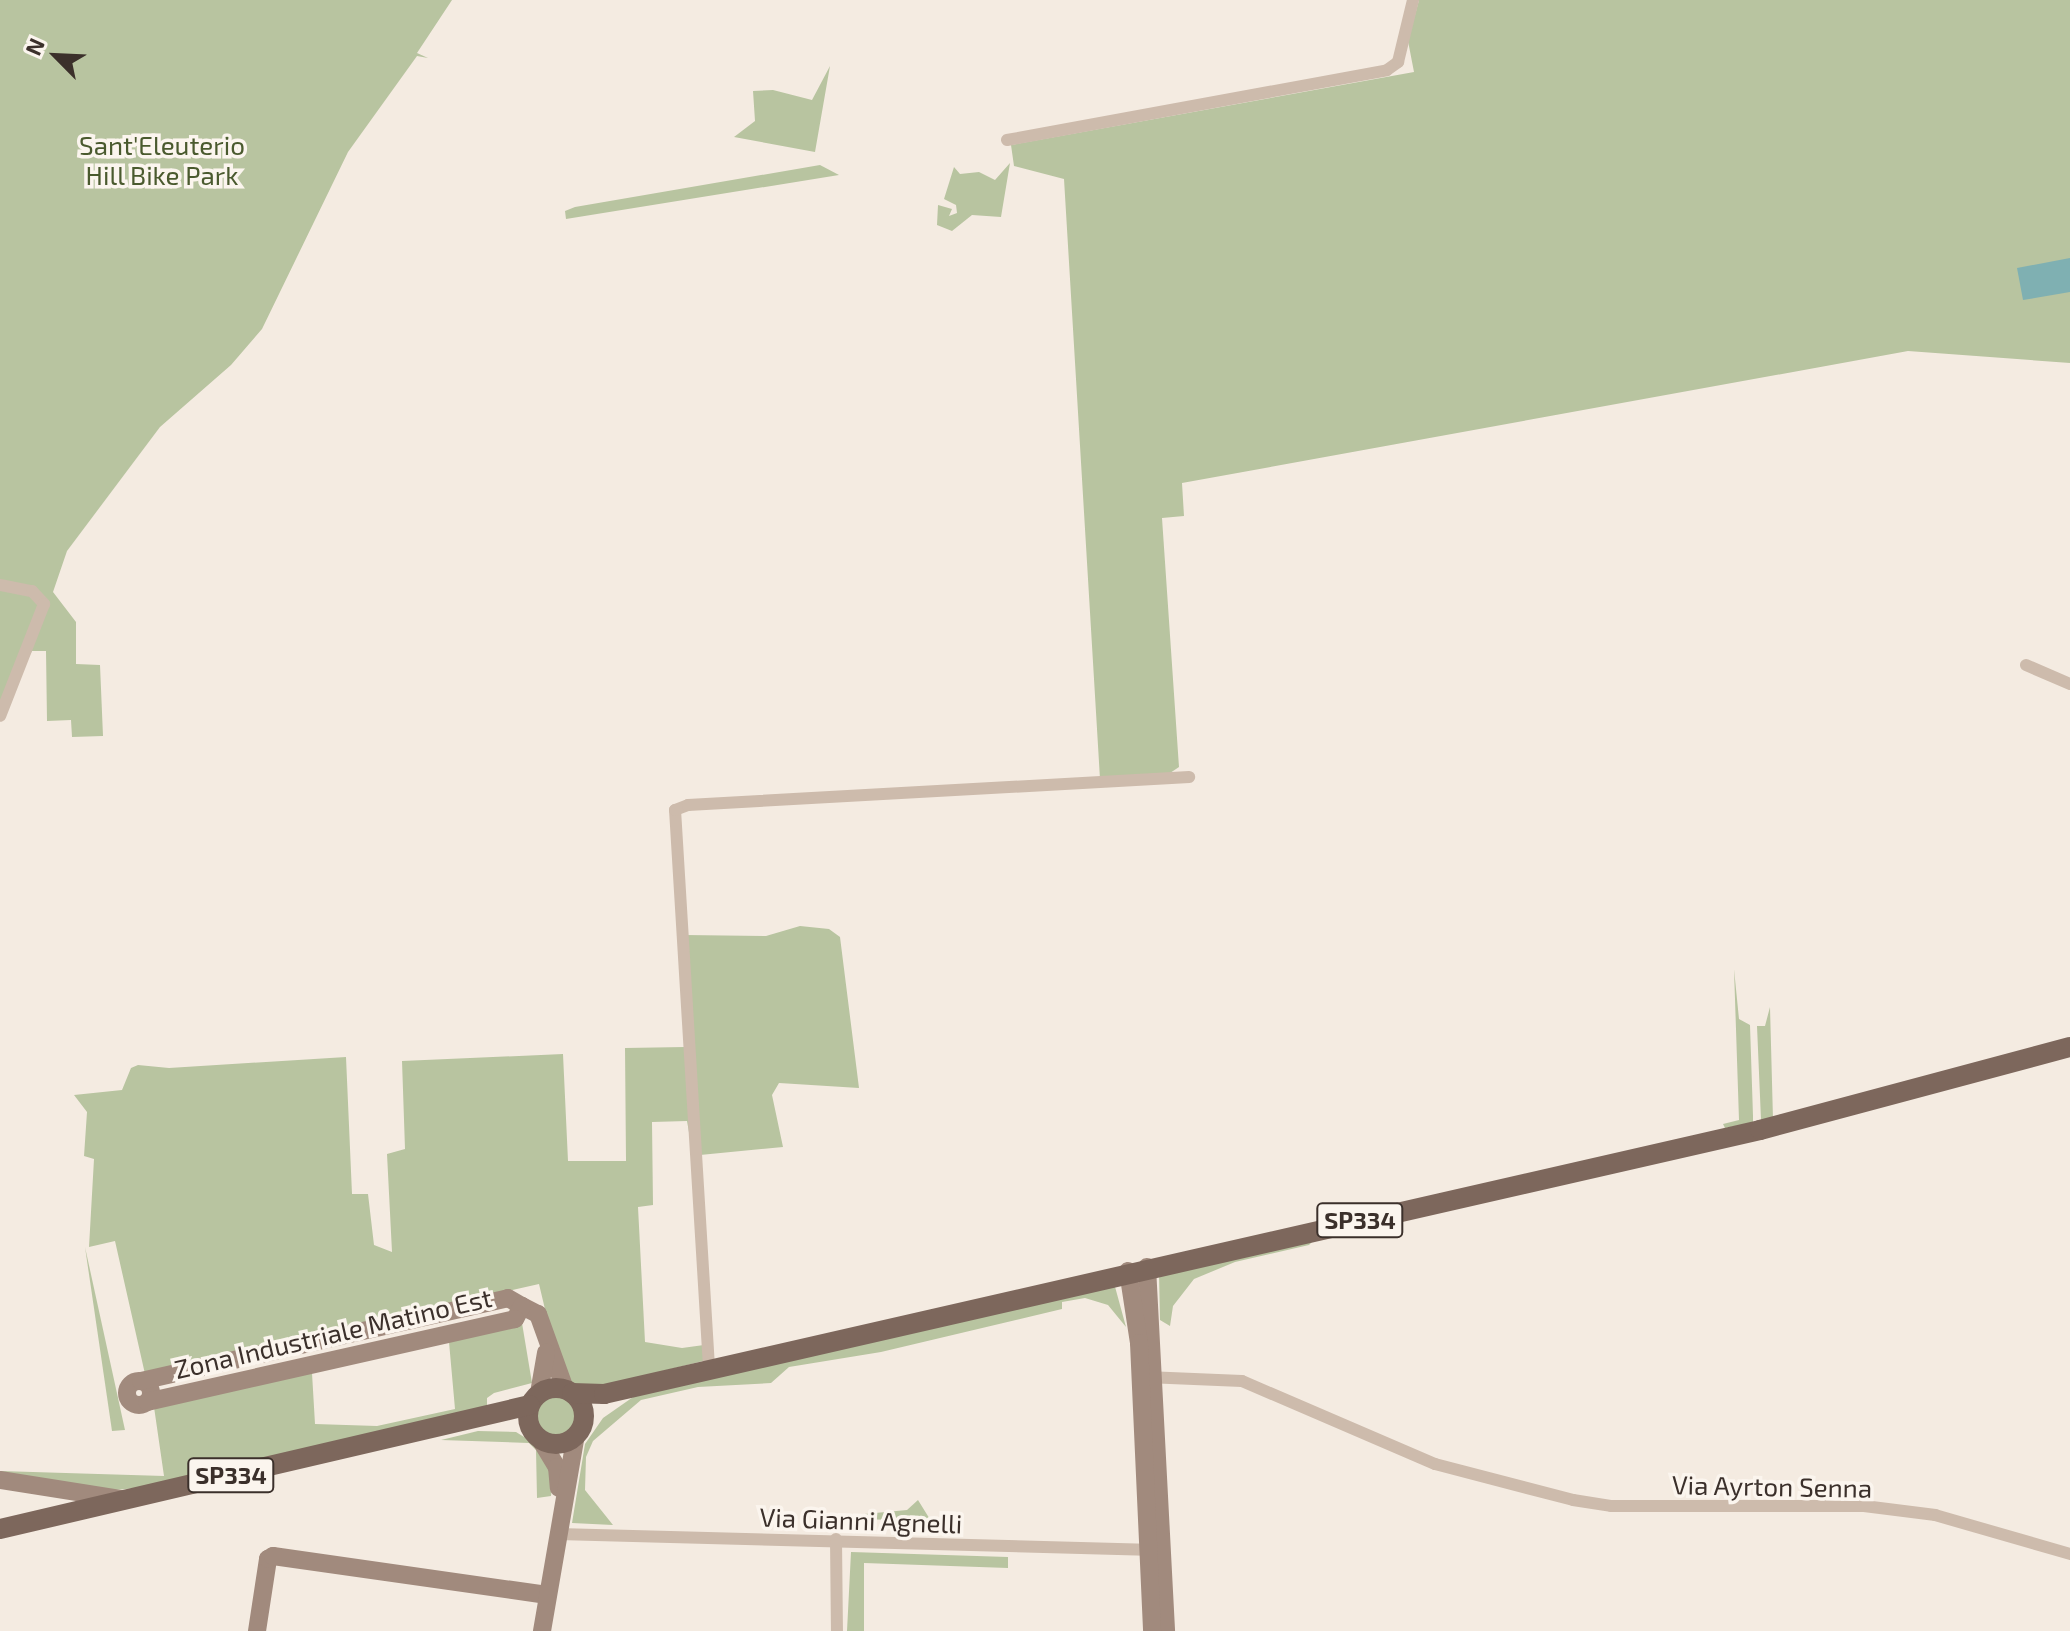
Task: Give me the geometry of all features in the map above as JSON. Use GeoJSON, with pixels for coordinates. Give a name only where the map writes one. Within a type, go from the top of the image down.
{"type":"FeatureCollection","features":[{"type":"Feature","properties":{"kind":"main road","name":"SP334"},"geometry":{"type":"LineString","coordinates":[[0,1529],[463,1424],[535,1399],[569,1391],[589,1396],[1760,1130],[2070,1047]]}},
{"type":"Feature","properties":{"kind":"main road","name":"SP334"},"geometry":{"type":"LineString","coordinates":[[463,1424],[537,1436],[560,1444],[578,1433],[601,1408],[648,1383]]}},
{"type":"Feature","properties":{"kind":"main road"},"geometry":{"type":"LineString","coordinates":[[569,1391],[584,1412],[578,1433]]}},
{"type":"Feature","properties":{"kind":"main road"},"geometry":{"type":"LineString","coordinates":[[535,1399],[537,1436]]}},
{"type":"Feature","properties":{"kind":"street"},"geometry":{"type":"LineString","coordinates":[[1007,140],[1387,70],[1398,62],[1413,0]]}},
{"type":"Feature","properties":{"kind":"street"},"geometry":{"type":"LineString","coordinates":[[0,585],[32,591],[42,600],[0,716]]}},
{"type":"Feature","properties":{"kind":"street"},"geometry":{"type":"LineString","coordinates":[[2026,665],[2070,684]]}},
{"type":"Feature","properties":{"kind":"street"},"geometry":{"type":"LineString","coordinates":[[709,1367],[675,810],[1189,777]]}},
{"type":"Feature","properties":{"kind":"street"},"geometry":{"type":"LineString","coordinates":[[1138,1269],[1147,1377],[1155,1550],[1152,1631]]}},
{"type":"Feature","properties":{"kind":"street","name":"Zona Industriale Matino Est"},"geometry":{"type":"LineString","coordinates":[[522,1306],[515,1319],[415,1342],[147,1402],[135,1404],[127,1396],[130,1385],[141,1381],[512,1298],[538,1314],[546,1346],[569,1391]]}},
{"type":"Feature","properties":{"kind":"street"},"geometry":{"type":"LineString","coordinates":[[410,1320],[415,1342]]}},
{"type":"Feature","properties":{"kind":"street"},"geometry":{"type":"LineString","coordinates":[[535,1399],[546,1346]]}},
{"type":"Feature","properties":{"kind":"street"},"geometry":{"type":"LineString","coordinates":[[251,1357],[255,1377]]}},
{"type":"Feature","properties":{"kind":"street","name":"Via Ayrton Senna"},"geometry":{"type":"LineString","coordinates":[[1147,1377],[1242,1381],[1435,1464],[1611,1506],[1849,1505],[1935,1515],[2070,1554]]}},
{"type":"Feature","properties":{"kind":"street"},"geometry":{"type":"LineString","coordinates":[[542,1631],[578,1433]]}},
{"type":"Feature","properties":{"kind":"street"},"geometry":{"type":"LineString","coordinates":[[537,1436],[558,1472],[558,1533]]}},
{"type":"Feature","properties":{"kind":"street"},"geometry":{"type":"LineString","coordinates":[[0,1480],[122,1499]]}},
{"type":"Feature","properties":{"kind":"street","name":"Via Gianni Agnelli"},"geometry":{"type":"LineString","coordinates":[[558,1533],[1155,1550]]}},
{"type":"Feature","properties":{"kind":"street"},"geometry":{"type":"LineString","coordinates":[[836,1539],[837,1631]]}},
{"type":"Feature","properties":{"kind":"street"},"geometry":{"type":"LineString","coordinates":[[1155,1550],[1166,1631]]}},
{"type":"Feature","properties":{"kind":"street"},"geometry":{"type":"LineString","coordinates":[[257,1631],[268,1559],[273,1556],[547,1595]]}},
{"type":"Feature","properties":{"kind":"green space","name":"Sant'Eleuterio Hill Bike Park"},"geometry":{"type":"Polygon","coordinates":[[[0,0],[452,0],[417,53],[428,58],[417,56],[348,152],[262,329],[231,365],[160,427],[67,551],[53,592],[76,622],[76,664],[100,665],[103,736],[72,737],[71,720],[47,721],[46,651],[32,651],[0,708],[0,0]]]}},
{"type":"Feature","properties":{"kind":"green space"},"geometry":{"type":"Polygon","coordinates":[[[1419,0],[2070,0],[2070,363],[1908,351],[1182,483],[1184,516],[1162,518],[1179,767],[1170,773],[1100,779],[1064,179],[1014,166],[1011,145],[1414,72],[1408,41],[1419,0]]]}},
{"type":"Feature","properties":{"kind":"green space"},"geometry":{"type":"Polygon","coordinates":[[[830,66],[815,152],[734,137],[755,121],[753,91],[773,90],[812,100],[830,66]]]}},
{"type":"Feature","properties":{"kind":"green space"},"geometry":{"type":"Polygon","coordinates":[[[1010,163],[1001,217],[972,215],[952,231],[937,225],[938,205],[952,209],[949,216],[957,213],[956,205],[944,199],[954,167],[960,174],[979,172],[995,180],[1010,163]]]}},
{"type":"Feature","properties":{"kind":"green space"},"geometry":{"type":"Polygon","coordinates":[[[820,165],[839,175],[566,219],[565,211],[575,207],[820,165]]]}},
{"type":"Feature","properties":{"kind":"green space"},"geometry":{"type":"Polygon","coordinates":[[[800,926],[829,929],[840,937],[859,1088],[779,1083],[772,1095],[783,1147],[700,1155],[685,935],[766,936],[800,926]]]}},
{"type":"Feature","properties":{"kind":"green space"},"geometry":{"type":"Polygon","coordinates":[[[1734,969],[1739,1019],[1750,1025],[1753,1123],[1725,1128],[1723,1124],[1739,1120],[1734,969]]]}},
{"type":"Feature","properties":{"kind":"green space"},"geometry":{"type":"Polygon","coordinates":[[[1770,1007],[1773,1119],[1761,1120],[1757,1026],[1765,1026],[1770,1007]]]}},
{"type":"Feature","properties":{"kind":"green space"},"geometry":{"type":"Polygon","coordinates":[[[685,1047],[690,1138],[687,1121],[652,1122],[653,1205],[638,1207],[645,1342],[682,1348],[704,1345],[703,1361],[579,1392],[559,1368],[539,1284],[145,1374],[115,1241],[89,1247],[94,1159],[84,1156],[87,1112],[74,1095],[122,1090],[131,1068],[138,1065],[169,1068],[346,1057],[352,1194],[368,1194],[374,1245],[392,1252],[387,1154],[405,1149],[402,1061],[563,1054],[568,1161],[626,1161],[625,1048],[685,1047]]]}},
{"type":"Feature","properties":{"kind":"green space"},"geometry":{"type":"Polygon","coordinates":[[[1317,1237],[1309,1245],[1235,1262],[1194,1279],[1173,1306],[1170,1326],[1160,1320],[1159,1273],[1317,1237]]]}},
{"type":"Feature","properties":{"kind":"green space"},"geometry":{"type":"Polygon","coordinates":[[[85,1247],[125,1430],[112,1431],[85,1247]]]}},
{"type":"Feature","properties":{"kind":"green space"},"geometry":{"type":"Polygon","coordinates":[[[1114,1283],[1126,1327],[1108,1305],[1085,1298],[1062,1302],[1062,1309],[881,1352],[789,1367],[771,1383],[698,1387],[641,1400],[593,1441],[586,1457],[585,1490],[613,1525],[572,1523],[585,1444],[603,1418],[636,1395],[1114,1283]]]}},
{"type":"Feature","properties":{"kind":"green space"},"geometry":{"type":"Polygon","coordinates":[[[522,1323],[532,1383],[494,1393],[487,1398],[487,1410],[136,1488],[105,1491],[0,1476],[0,1471],[164,1476],[154,1407],[312,1373],[315,1424],[377,1426],[455,1409],[449,1342],[522,1323]]]}},
{"type":"Feature","properties":{"kind":"green space"},"geometry":{"type":"Polygon","coordinates":[[[556,1397],[569,1403],[575,1416],[569,1429],[556,1435],[543,1429],[537,1416],[543,1403],[556,1397]]]}},
{"type":"Feature","properties":{"kind":"green space"},"geometry":{"type":"Polygon","coordinates":[[[478,1431],[516,1432],[542,1448],[553,1481],[551,1496],[537,1498],[536,1450],[529,1443],[441,1440],[478,1431]]]}},
{"type":"Feature","properties":{"kind":"green space"},"geometry":{"type":"Polygon","coordinates":[[[918,1500],[931,1521],[822,1518],[907,1510],[918,1500]]]}},
{"type":"Feature","properties":{"kind":"green space"},"geometry":{"type":"Polygon","coordinates":[[[851,1552],[1008,1557],[1008,1568],[864,1563],[864,1631],[847,1631],[851,1552]]]}},
{"type":"Feature","properties":{"kind":"water"},"geometry":{"type":"Polygon","coordinates":[[[2070,258],[2070,292],[2023,300],[2017,268],[2070,258]]]}}]}
